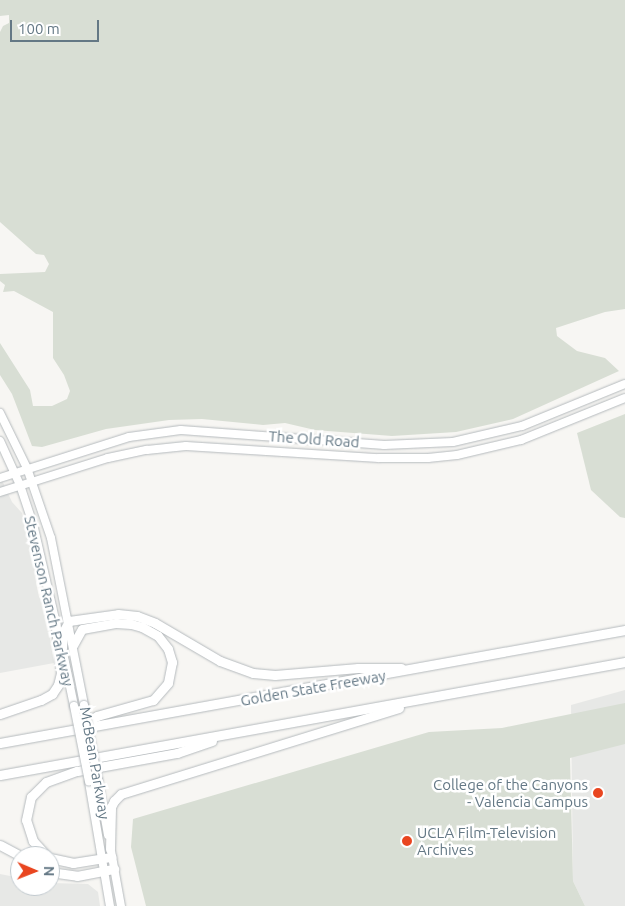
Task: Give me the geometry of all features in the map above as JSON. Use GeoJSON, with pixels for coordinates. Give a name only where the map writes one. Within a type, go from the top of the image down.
{"type":"FeatureCollection","features":[{"type":"Feature","properties":{"kind":"highway"},"geometry":{"type":"LineString","coordinates":[[62,648],[62,632],[69,621],[110,614],[137,616],[155,622],[220,661],[241,670],[264,674],[358,668],[424,668]]}},
{"type":"Feature","properties":{"kind":"highway"},"geometry":{"type":"LineString","coordinates":[[0,714],[41,700],[52,694],[58,685],[61,673],[55,619]]}},
{"type":"Feature","properties":{"kind":"highway"},"geometry":{"type":"LineString","coordinates":[[71,730],[97,716],[153,700],[168,683],[172,669],[171,656],[164,642],[150,630],[131,624],[116,623],[82,629],[73,644]]}},
{"type":"Feature","properties":{"kind":"highway","name":"Golden State Freeway"},"geometry":{"type":"LineString","coordinates":[[0,743],[424,668],[625,630]]}},
{"type":"Feature","properties":{"kind":"highway","name":"Golden State Freeway"},"geometry":{"type":"LineString","coordinates":[[0,775],[625,662]]}},
{"type":"Feature","properties":{"kind":"highway"},"geometry":{"type":"LineString","coordinates":[[60,860],[73,863],[108,855],[112,807],[114,801],[121,794],[430,698]]}},
{"type":"Feature","properties":{"kind":"highway"},"geometry":{"type":"LineString","coordinates":[[38,846],[33,841],[26,820],[31,798],[46,782],[77,771],[177,753],[241,731]]}},
{"type":"Feature","properties":{"kind":"highway"},"geometry":{"type":"LineString","coordinates":[[60,873],[77,876],[114,869]]}},
{"type":"Feature","properties":{"kind":"main road","name":"The Old Road"},"geometry":{"type":"LineString","coordinates":[[0,478],[129,437],[181,430],[384,445],[453,442],[522,426],[625,384]]}},
{"type":"Feature","properties":{"kind":"main road","name":"The Old Road"},"geometry":{"type":"LineString","coordinates":[[0,492],[108,458],[147,450],[186,446],[379,458],[428,458],[456,455],[521,440],[625,398]]}},
{"type":"Feature","properties":{"kind":"main road","name":"Stevenson Ranch Parkway"},"geometry":{"type":"LineString","coordinates":[[0,412],[32,481],[56,557],[69,621]]}},
{"type":"Feature","properties":{"kind":"main road","name":"Stevenson Ranch Parkway"},"geometry":{"type":"LineString","coordinates":[[0,441],[20,485],[41,550],[74,706]]}},
{"type":"Feature","properties":{"kind":"main road","name":"McBean Parkway"},"geometry":{"type":"LineString","coordinates":[[69,621],[98,780],[108,855],[104,871],[110,906]]}},
{"type":"Feature","properties":{"kind":"main road","name":"McBean Parkway"},"geometry":{"type":"LineString","coordinates":[[74,706],[89,782],[108,855],[114,869],[121,906]]}},
{"type":"Feature","properties":{"kind":"shaded area"},"geometry":{"type":"Polygon","coordinates":[[[0,0],[625,0],[625,309],[605,312],[556,328],[557,336],[577,351],[605,358],[619,371],[513,419],[456,432],[392,436],[315,430],[285,423],[263,425],[202,419],[169,420],[106,429],[42,447],[32,446],[12,394],[0,375],[0,343],[30,390],[33,406],[52,406],[67,399],[70,391],[64,375],[53,358],[53,312],[14,291],[3,292],[5,285],[0,281],[0,274],[45,272],[49,264],[44,255],[36,254],[0,222],[0,32],[3,26],[9,23],[9,15],[0,16],[0,0]]]}},
{"type":"Feature","properties":{"kind":"shaded area"},"geometry":{"type":"Polygon","coordinates":[[[625,414],[625,518],[620,517],[591,490],[577,433],[625,414]]]}},
{"type":"Feature","properties":{"kind":"shaded area"},"geometry":{"type":"Polygon","coordinates":[[[0,476],[12,502],[22,513],[32,546],[39,575],[36,583],[39,597],[44,603],[54,663],[0,673],[0,476]]]}},
{"type":"Feature","properties":{"kind":"shaded area","name":"College of the Canyons - Valencia Campus"},"geometry":{"type":"Polygon","coordinates":[[[625,690],[625,906],[585,906],[573,881],[571,705],[625,690]]]}},
{"type":"Feature","properties":{"kind":"shaded area"},"geometry":{"type":"Polygon","coordinates":[[[625,703],[625,744],[570,758],[573,881],[585,906],[146,906],[131,847],[133,819],[429,732],[502,728],[625,703]]]}},
{"type":"Feature","properties":{"kind":"shaded area"},"geometry":{"type":"Polygon","coordinates":[[[0,874],[10,876],[10,896],[60,896],[60,883],[88,884],[98,892],[100,906],[0,906],[0,874]]]}},
{"type":"Feature","properties":{"kind":"place","name":"College of the Canyons - Valencia Campus"},"geometry":{"type":"Point","coordinates":[598,793]}},
{"type":"Feature","properties":{"kind":"place","name":"UCLA Film-Television Archives"},"geometry":{"type":"Point","coordinates":[407,841]}}]}
